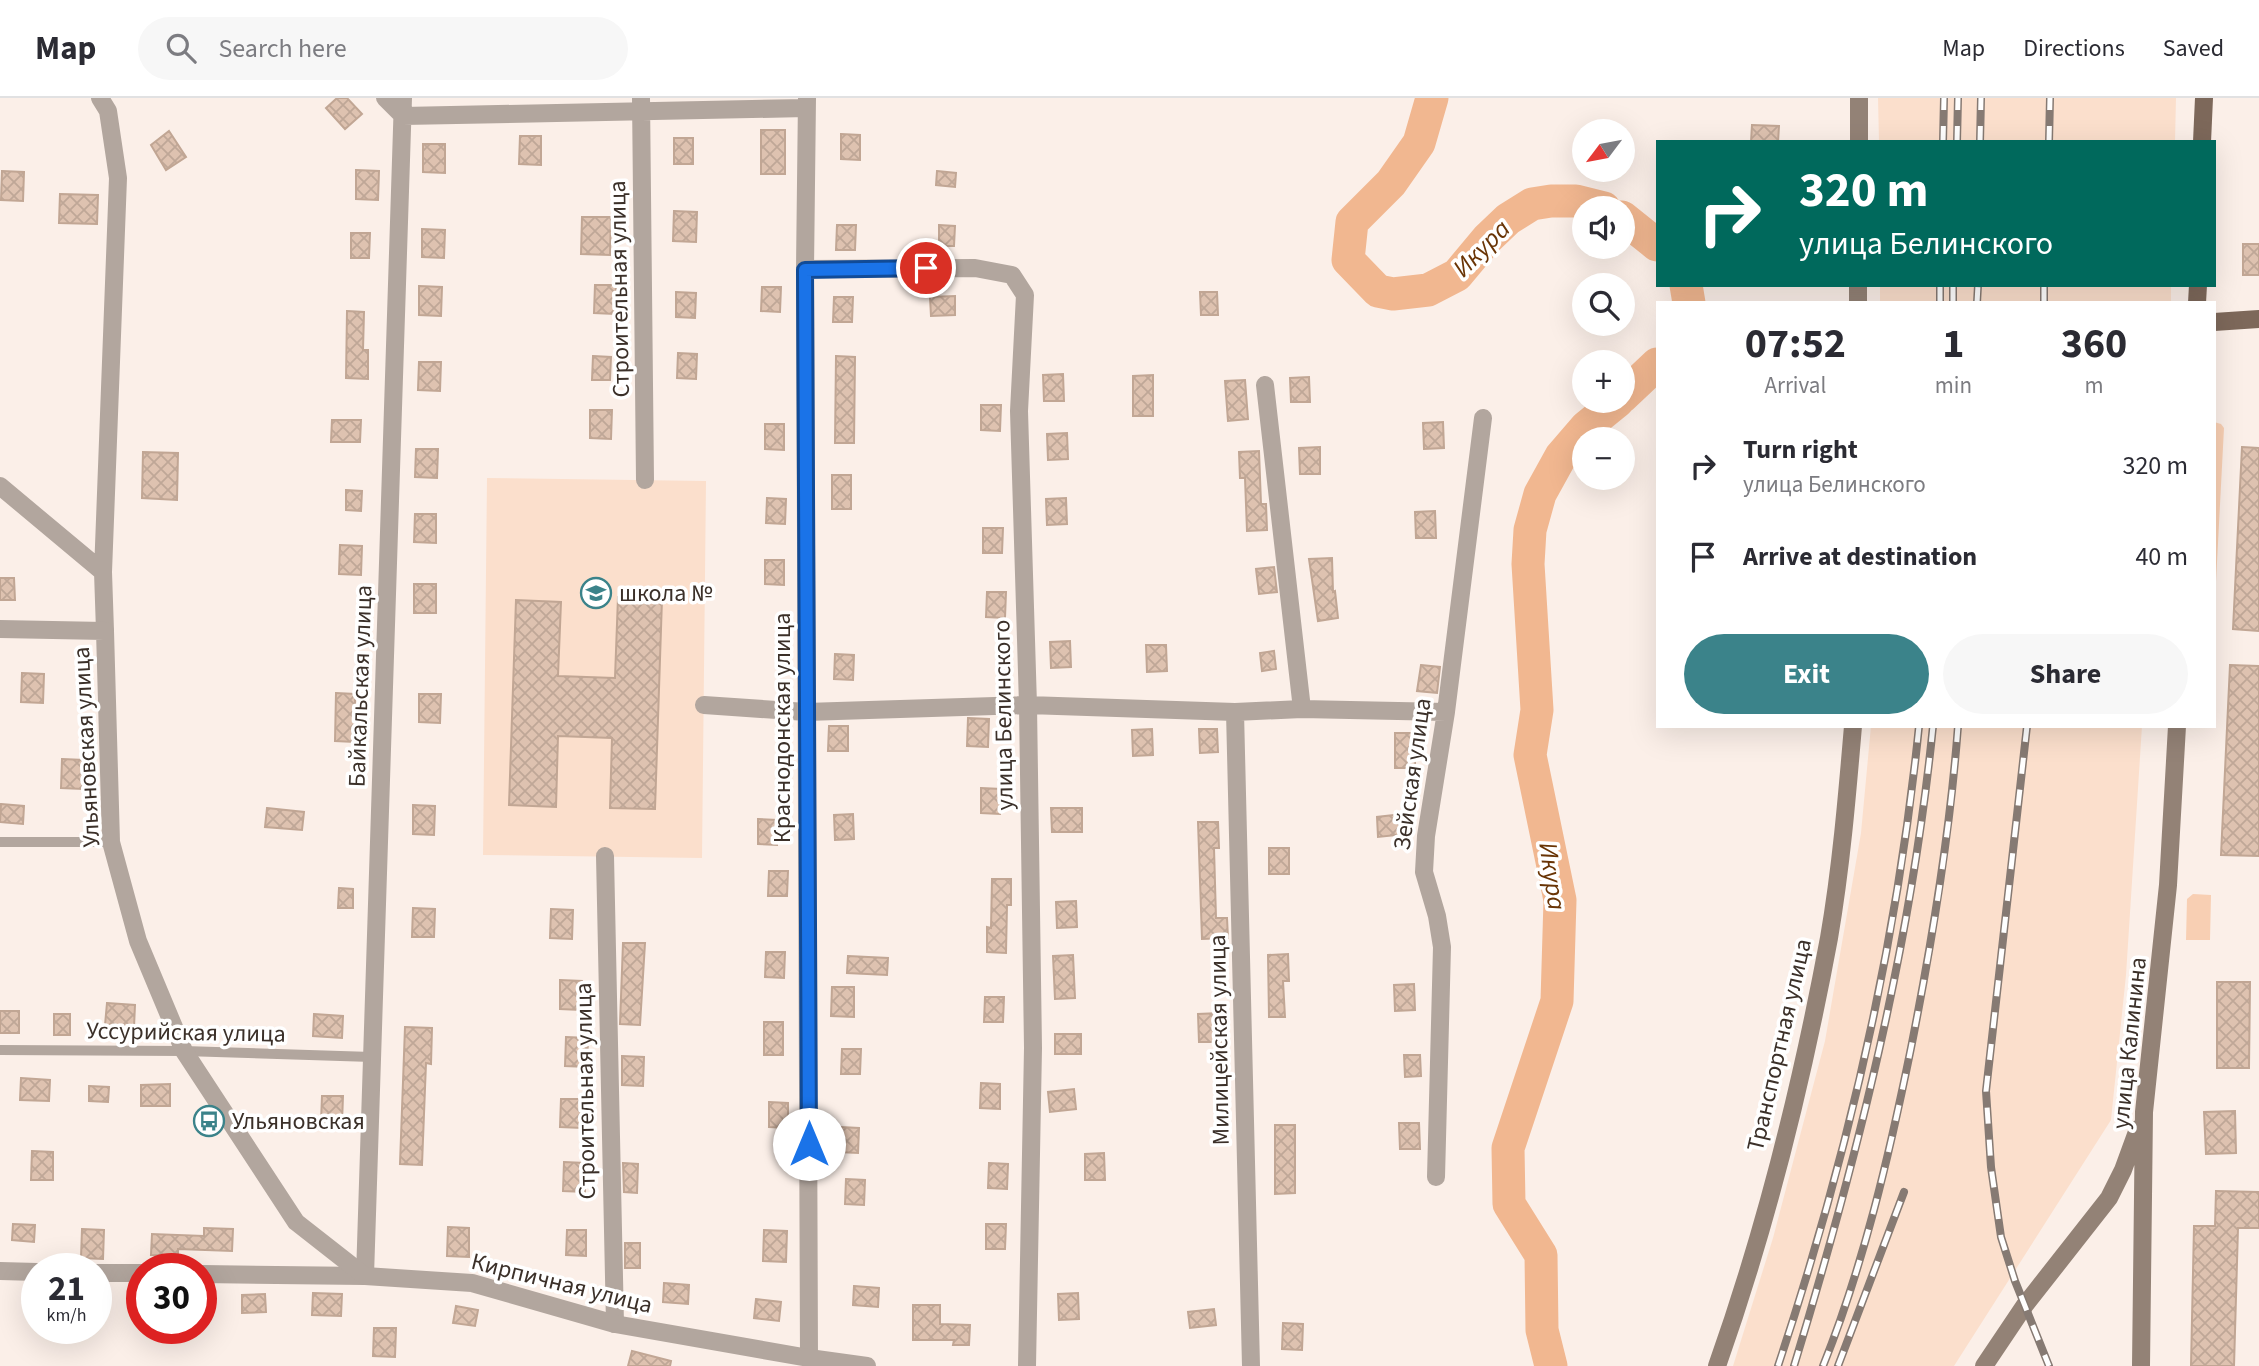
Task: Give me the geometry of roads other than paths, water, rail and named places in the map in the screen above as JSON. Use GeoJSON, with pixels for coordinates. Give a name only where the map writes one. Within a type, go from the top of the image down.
{"type":"FeatureCollection","features":[{"type":"Feature","properties":{"kind":"main road"},"geometry":{"type":"LineString","coordinates":[[1859,98],[1859,140]]}},
{"type":"Feature","properties":{"kind":"main road"},"geometry":{"type":"LineString","coordinates":[[2203,140],[2204,98]]}},
{"type":"Feature","properties":{"kind":"main road"},"geometry":{"type":"LineString","coordinates":[[2216,322],[2259,319]]}},
{"type":"Feature","properties":{"kind":"main road","name":"Транспортная улица"},"geometry":{"type":"LineString","coordinates":[[1717,1366],[1767,1209],[1812,1023],[1831,922],[1853,728]]}},
{"type":"Feature","properties":{"kind":"main road","name":"улица Калинина"},"geometry":{"type":"LineString","coordinates":[[2141,1366],[2144,1112],[2168,885],[2177,728]]}},
{"type":"Feature","properties":{"kind":"main road"},"geometry":{"type":"LineString","coordinates":[[1984,1366],[2025,1305],[2109,1198],[2123,1170],[2144,1112]]}},
{"type":"Feature","properties":{"kind":"street","name":"Ульяновская улица"},"geometry":{"type":"LineString","coordinates":[[100,98],[108,111],[118,178],[103,572],[111,842],[138,941],[184,1051],[296,1222],[365,1276]]}},
{"type":"Feature","properties":{"kind":"street"},"geometry":{"type":"LineString","coordinates":[[385,98],[403,107],[807,103]]}},
{"type":"Feature","properties":{"kind":"street","name":"Краснодонская улица"},"geometry":{"type":"LineString","coordinates":[[807,103],[805,270],[809,1358]]}},
{"type":"Feature","properties":{"kind":"street","name":"Строительная улица"},"geometry":{"type":"LineString","coordinates":[[641,105],[645,480]]}},
{"type":"Feature","properties":{"kind":"street","name":"Байкальская улица"},"geometry":{"type":"LineString","coordinates":[[365,1276],[403,107]]}},
{"type":"Feature","properties":{"kind":"street","name":"улица Белинского"},"geometry":{"type":"LineString","coordinates":[[805,270],[975,268],[1012,275],[1025,295],[1019,411],[1028,705],[1033,1048],[1027,1366]]}},
{"type":"Feature","properties":{"kind":"street"},"geometry":{"type":"LineString","coordinates":[[1265,384],[1302,709]]}},
{"type":"Feature","properties":{"kind":"street","name":"Зейская улица"},"geometry":{"type":"LineString","coordinates":[[1436,1177],[1442,947],[1437,916],[1424,872],[1426,836],[1446,712],[1483,418]]}},
{"type":"Feature","properties":{"kind":"street"},"geometry":{"type":"LineString","coordinates":[[0,486],[103,572]]}},
{"type":"Feature","properties":{"kind":"street"},"geometry":{"type":"LineString","coordinates":[[0,629],[105,631]]}},
{"type":"Feature","properties":{"kind":"street"},"geometry":{"type":"LineString","coordinates":[[704,705],[806,712],[1028,705],[1235,712],[1302,709],[1446,712]]}},
{"type":"Feature","properties":{"kind":"street","name":"Милицейская улица"},"geometry":{"type":"LineString","coordinates":[[1235,712],[1251,1366]]}},
{"type":"Feature","properties":{"kind":"street","name":"Строительная улица"},"geometry":{"type":"LineString","coordinates":[[605,856],[615,1324]]}},
{"type":"Feature","properties":{"kind":"street"},"geometry":{"type":"LineString","coordinates":[[0,1270],[21,1271]]}},
{"type":"Feature","properties":{"kind":"street","name":"Кирпичная улица"},"geometry":{"type":"LineString","coordinates":[[217,1274],[365,1276],[472,1283],[615,1324],[867,1366]]}},
{"type":"Feature","properties":{"kind":"lane"},"geometry":{"type":"LineString","coordinates":[[0,842],[111,842]]}},
{"type":"Feature","properties":{"kind":"lane","name":"Уссурийская улица"},"geometry":{"type":"LineString","coordinates":[[0,1050],[184,1051],[372,1057]]}},
{"type":"Feature","properties":{"kind":"waterway","name":"Икура"},"geometry":{"type":"LineString","coordinates":[[1432,98],[1419,143],[1391,183],[1352,222],[1348,260],[1378,291],[1393,294],[1428,290],[1457,275],[1508,219],[1532,204],[1572,201]]}},
{"type":"Feature","properties":{"kind":"waterway","name":"Икура"},"geometry":{"type":"LineString","coordinates":[[1635,227],[1656,244]]}},
{"type":"Feature","properties":{"kind":"waterway","name":"Икура"},"geometry":{"type":"LineString","coordinates":[[1686,287],[1689,301]]}},
{"type":"Feature","properties":{"kind":"waterway","name":"Икура"},"geometry":{"type":"LineString","coordinates":[[1635,385],[1656,365]]}},
{"type":"Feature","properties":{"kind":"waterway","name":"Икура"},"geometry":{"type":"LineString","coordinates":[[1551,1366],[1542,1330],[1541,1255],[1509,1204],[1508,1148],[1557,1001],[1560,900],[1530,755],[1537,710],[1528,564],[1530,530],[1540,494],[1561,456],[1586,427],[1603,413]]}},
{"type":"Feature","properties":{"kind":"railway"},"geometry":{"type":"LineString","coordinates":[[1943,140],[1944,98]]}},
{"type":"Feature","properties":{"kind":"railway"},"geometry":{"type":"LineString","coordinates":[[1957,140],[1958,98]]}},
{"type":"Feature","properties":{"kind":"railway"},"geometry":{"type":"LineString","coordinates":[[1980,140],[1981,98]]}},
{"type":"Feature","properties":{"kind":"railway"},"geometry":{"type":"LineString","coordinates":[[2049,140],[2050,98]]}},
{"type":"Feature","properties":{"kind":"railway"},"geometry":{"type":"LineString","coordinates":[[1940,287],[1940,301]]}},
{"type":"Feature","properties":{"kind":"railway"},"geometry":{"type":"LineString","coordinates":[[1953,287],[1953,301]]}},
{"type":"Feature","properties":{"kind":"railway"},"geometry":{"type":"LineString","coordinates":[[1977,301],[1978,287]]}},
{"type":"Feature","properties":{"kind":"railway"},"geometry":{"type":"LineString","coordinates":[[2044,287],[2044,301]]}},
{"type":"Feature","properties":{"kind":"railway"},"geometry":{"type":"LineString","coordinates":[[1778,1366],[1826,1209],[1866,1050],[1897,889],[1919,728]]}},
{"type":"Feature","properties":{"kind":"railway"},"geometry":{"type":"LineString","coordinates":[[1794,1366],[1840,1208],[1879,1049],[1911,889],[1933,728]]}},
{"type":"Feature","properties":{"kind":"railway"},"geometry":{"type":"LineString","coordinates":[[1823,1366],[1863,1249],[1903,1088],[1939,888],[1958,728]]}},
{"type":"Feature","properties":{"kind":"railway"},"geometry":{"type":"LineString","coordinates":[[2027,728],[1986,1091],[1991,1167],[2001,1237],[2015,1281],[2049,1366]]}},
{"type":"Feature","properties":{"kind":"railway"},"geometry":{"type":"LineString","coordinates":[[1838,1366],[1904,1192]]}},
{"type":"Feature","properties":{"kind":"place","name":"школа №"},"geometry":{"type":"Point","coordinates":[596,593]}},
{"type":"Feature","properties":{"kind":"place","name":"Ульяновская"},"geometry":{"type":"Point","coordinates":[209,1121]}}]}
